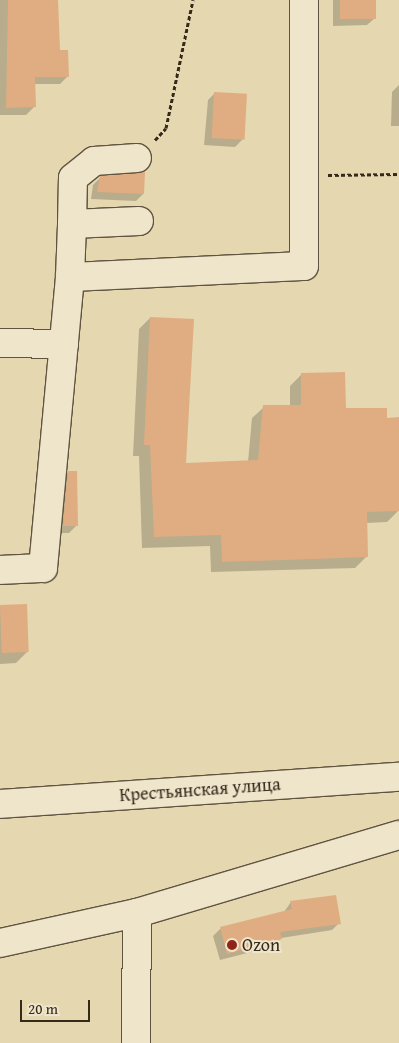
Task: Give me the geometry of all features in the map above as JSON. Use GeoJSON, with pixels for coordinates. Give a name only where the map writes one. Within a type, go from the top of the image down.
{"type":"FeatureCollection","features":[{"type":"Feature","properties":{"kind":"street"},"geometry":{"type":"LineString","coordinates":[[70,277],[304,266],[304,0]]}},
{"type":"Feature","properties":{"kind":"street"},"geometry":{"type":"LineString","coordinates":[[0,570],[43,568],[70,277],[73,178],[94,161],[137,158]]}},
{"type":"Feature","properties":{"kind":"street"},"geometry":{"type":"LineString","coordinates":[[72,224],[139,221]]}},
{"type":"Feature","properties":{"kind":"street"},"geometry":{"type":"LineString","coordinates":[[0,343],[64,344]]}},
{"type":"Feature","properties":{"kind":"street","name":"Крестьянская улица"},"geometry":{"type":"LineString","coordinates":[[0,804],[399,777]]}},
{"type":"Feature","properties":{"kind":"street"},"geometry":{"type":"LineString","coordinates":[[0,942],[137,912],[399,835]]}},
{"type":"Feature","properties":{"kind":"street"},"geometry":{"type":"LineString","coordinates":[[136,1043],[137,912]]}},
{"type":"Feature","properties":{"kind":"path"},"geometry":{"type":"LineString","coordinates":[[137,158],[166,128],[193,0]]}},
{"type":"Feature","properties":{"kind":"path"},"geometry":{"type":"LineString","coordinates":[[305,176],[399,174]]}},
{"type":"Feature","properties":{"kind":"building"},"geometry":{"type":"Polygon","coordinates":[[[8,0],[58,0],[60,50],[68,50],[69,77],[35,77],[36,107],[6,108],[8,0]]]}},
{"type":"Feature","properties":{"kind":"building"},"geometry":{"type":"Polygon","coordinates":[[[340,0],[376,0],[376,19],[340,19],[340,0]]]}},
{"type":"Feature","properties":{"kind":"building"},"geometry":{"type":"Polygon","coordinates":[[[214,92],[247,94],[245,140],[212,138],[214,92]]]}},
{"type":"Feature","properties":{"kind":"building"},"geometry":{"type":"Polygon","coordinates":[[[145,171],[144,194],[97,192],[100,176],[145,171]]]}},
{"type":"Feature","properties":{"kind":"building"},"geometry":{"type":"Polygon","coordinates":[[[150,317],[194,319],[186,463],[258,460],[263,405],[301,405],[301,373],[345,372],[346,408],[387,408],[387,418],[399,417],[399,511],[367,512],[368,557],[222,562],[221,535],[154,537],[150,445],[144,445],[150,317]]]}},
{"type":"Feature","properties":{"kind":"building"},"geometry":{"type":"Polygon","coordinates":[[[68,471],[77,471],[78,526],[63,526],[68,471]]]}},
{"type":"Feature","properties":{"kind":"building"},"geometry":{"type":"Polygon","coordinates":[[[27,604],[29,652],[2,653],[0,605],[27,604]]]}},
{"type":"Feature","properties":{"kind":"building"},"geometry":{"type":"Polygon","coordinates":[[[336,895],[341,924],[280,932],[282,939],[227,954],[220,927],[292,909],[290,901],[336,895]]]}},
{"type":"Feature","properties":{"kind":"place","name":"Ozon"},"geometry":{"type":"Point","coordinates":[232,945]}}]}
